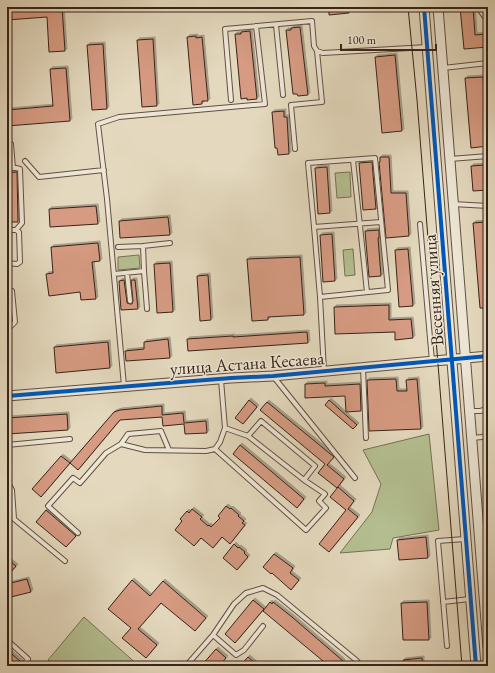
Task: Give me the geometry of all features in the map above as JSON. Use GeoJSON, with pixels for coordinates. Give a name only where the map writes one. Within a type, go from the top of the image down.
{"type":"FeatureCollection","features":[{"type":"Feature","properties":{"kind":"street","name":"Весенняя улица"},"geometry":{"type":"LineString","coordinates":[[424,7],[476,666]]}},
{"type":"Feature","properties":{"kind":"street","name":"Весенняя улица"},"geometry":{"type":"LineString","coordinates":[[438,7],[488,647]]}},
{"type":"Feature","properties":{"kind":"street","name":"улица Астана Кесаева"},"geometry":{"type":"LineString","coordinates":[[8,393],[124,387],[273,376],[488,356]]}},
{"type":"Feature","properties":{"kind":"lane"},"geometry":{"type":"LineString","coordinates":[[478,7],[484,16],[488,17]]}},
{"type":"Feature","properties":{"kind":"lane"},"geometry":{"type":"LineString","coordinates":[[231,100],[225,29],[312,21],[314,46],[317,51],[322,102],[291,105],[295,149]]}},
{"type":"Feature","properties":{"kind":"lane"},"geometry":{"type":"LineString","coordinates":[[276,25],[283,95]]}},
{"type":"Feature","properties":{"kind":"lane"},"geometry":{"type":"LineString","coordinates":[[124,387],[104,170],[98,124],[119,117],[265,104],[256,26]]}},
{"type":"Feature","properties":{"kind":"lane"},"geometry":{"type":"LineString","coordinates":[[317,51],[323,53],[428,46]]}},
{"type":"Feature","properties":{"kind":"lane"},"geometry":{"type":"LineString","coordinates":[[442,68],[488,63]]}},
{"type":"Feature","properties":{"kind":"lane"},"geometry":{"type":"LineString","coordinates":[[7,144],[11,144],[13,168]]}},
{"type":"Feature","properties":{"kind":"lane"},"geometry":{"type":"LineString","coordinates":[[450,159],[488,156]]}},
{"type":"Feature","properties":{"kind":"lane"},"geometry":{"type":"LineString","coordinates":[[320,297],[388,290],[375,158],[308,163],[320,297],[324,371]]}},
{"type":"Feature","properties":{"kind":"lane"},"geometry":{"type":"LineString","coordinates":[[353,160],[367,292]]}},
{"type":"Feature","properties":{"kind":"lane"},"geometry":{"type":"LineString","coordinates":[[25,161],[39,177],[104,170]]}},
{"type":"Feature","properties":{"kind":"lane"},"geometry":{"type":"LineString","coordinates":[[7,168],[20,169],[22,223],[16,230],[7,230]]}},
{"type":"Feature","properties":{"kind":"lane"},"geometry":{"type":"LineString","coordinates":[[453,204],[488,206]]}},
{"type":"Feature","properties":{"kind":"lane"},"geometry":{"type":"LineString","coordinates":[[314,227],[381,222]]}},
{"type":"Feature","properties":{"kind":"lane"},"geometry":{"type":"LineString","coordinates":[[420,224],[432,361]]}},
{"type":"Feature","properties":{"kind":"lane"},"geometry":{"type":"LineString","coordinates":[[7,263],[17,264],[20,262],[18,232],[16,230]]}},
{"type":"Feature","properties":{"kind":"lane"},"geometry":{"type":"LineString","coordinates":[[118,248],[170,243]]}},
{"type":"Feature","properties":{"kind":"lane"},"geometry":{"type":"LineString","coordinates":[[143,246],[147,309]]}},
{"type":"Feature","properties":{"kind":"lane"},"geometry":{"type":"LineString","coordinates":[[114,274],[144,271]]}},
{"type":"Feature","properties":{"kind":"lane"},"geometry":{"type":"LineString","coordinates":[[127,272],[130,301]]}},
{"type":"Feature","properties":{"kind":"lane"},"geometry":{"type":"LineString","coordinates":[[7,330],[15,322],[12,291]]}},
{"type":"Feature","properties":{"kind":"lane"},"geometry":{"type":"LineString","coordinates":[[363,368],[366,438]]}},
{"type":"Feature","properties":{"kind":"lane"},"geometry":{"type":"LineString","coordinates":[[273,376],[355,478]]}},
{"type":"Feature","properties":{"kind":"lane"},"geometry":{"type":"LineString","coordinates":[[121,444],[145,450],[206,451],[215,449],[220,442],[225,428],[221,380]]}},
{"type":"Feature","properties":{"kind":"lane"},"geometry":{"type":"LineString","coordinates":[[488,381],[488,392]]}},
{"type":"Feature","properties":{"kind":"lane"},"geometry":{"type":"LineString","coordinates":[[469,411],[488,409]]}},
{"type":"Feature","properties":{"kind":"lane"},"geometry":{"type":"LineString","coordinates":[[248,436],[261,421],[315,466],[304,480]]}},
{"type":"Feature","properties":{"kind":"lane"},"geometry":{"type":"LineString","coordinates":[[215,449],[306,530],[326,508],[319,501],[325,494],[304,480],[248,436],[225,428]]}},
{"type":"Feature","properties":{"kind":"lane"},"geometry":{"type":"LineString","coordinates":[[78,533],[48,506],[73,478],[80,483],[106,453],[121,444],[128,434],[161,432],[169,450]]}},
{"type":"Feature","properties":{"kind":"lane"},"geometry":{"type":"LineString","coordinates":[[472,438],[488,435]]}},
{"type":"Feature","properties":{"kind":"lane"},"geometry":{"type":"LineString","coordinates":[[7,445],[70,439]]}},
{"type":"Feature","properties":{"kind":"lane"},"geometry":{"type":"LineString","coordinates":[[7,481],[12,490],[14,519],[64,561]]}},
{"type":"Feature","properties":{"kind":"lane"},"geometry":{"type":"LineString","coordinates":[[447,646],[438,541],[466,539]]}},
{"type":"Feature","properties":{"kind":"lane"},"geometry":{"type":"LineString","coordinates":[[186,666],[213,635],[234,604],[246,593],[263,588],[277,595],[362,666]]}},
{"type":"Feature","properties":{"kind":"lane"},"geometry":{"type":"LineString","coordinates":[[443,602],[470,599]]}},
{"type":"Feature","properties":{"kind":"lane"},"geometry":{"type":"LineString","coordinates":[[213,635],[236,655],[244,650],[263,626]]}},
{"type":"Feature","properties":{"kind":"lane"},"geometry":{"type":"LineString","coordinates":[[7,640],[28,659],[23,666]]}},
{"type":"Feature","properties":{"kind":"green space"},"geometry":{"type":"Polygon","coordinates":[[[350,172],[351,197],[337,198],[335,173],[350,172]]]}},
{"type":"Feature","properties":{"kind":"green space"},"geometry":{"type":"Polygon","coordinates":[[[353,249],[355,275],[345,276],[343,250],[353,249]]]}},
{"type":"Feature","properties":{"kind":"green space"},"geometry":{"type":"Polygon","coordinates":[[[139,255],[140,268],[118,270],[118,257],[139,255]]]}},
{"type":"Feature","properties":{"kind":"green space"},"geometry":{"type":"Polygon","coordinates":[[[429,434],[439,530],[393,538],[390,549],[340,553],[372,512],[381,484],[363,450],[429,434]]]}},
{"type":"Feature","properties":{"kind":"green space"},"geometry":{"type":"Polygon","coordinates":[[[84,617],[139,666],[55,666],[48,660],[84,617]]]}},
{"type":"Feature","properties":{"kind":"building"},"geometry":{"type":"Polygon","coordinates":[[[7,7],[62,7],[65,51],[49,52],[47,17],[7,20],[7,7]]]}},
{"type":"Feature","properties":{"kind":"building"},"geometry":{"type":"Polygon","coordinates":[[[329,7],[349,7],[349,13],[329,15],[329,7]]]}},
{"type":"Feature","properties":{"kind":"building"},"geometry":{"type":"Polygon","coordinates":[[[460,7],[473,7],[475,35],[488,34],[488,47],[464,49],[460,7]]]}},
{"type":"Feature","properties":{"kind":"building"},"geometry":{"type":"Polygon","coordinates":[[[300,27],[308,95],[298,96],[297,94],[293,94],[286,30],[300,27]]]}},
{"type":"Feature","properties":{"kind":"building"},"geometry":{"type":"Polygon","coordinates":[[[250,31],[257,99],[247,100],[247,98],[241,99],[235,34],[250,31]]]}},
{"type":"Feature","properties":{"kind":"building"},"geometry":{"type":"Polygon","coordinates":[[[196,36],[196,38],[202,37],[208,101],[202,101],[202,104],[193,105],[187,37],[196,36]]]}},
{"type":"Feature","properties":{"kind":"building"},"geometry":{"type":"Polygon","coordinates":[[[153,39],[157,106],[142,107],[137,40],[153,39]]]}},
{"type":"Feature","properties":{"kind":"building"},"geometry":{"type":"Polygon","coordinates":[[[103,44],[107,109],[92,110],[87,45],[103,44]]]}},
{"type":"Feature","properties":{"kind":"building"},"geometry":{"type":"Polygon","coordinates":[[[395,55],[402,131],[382,133],[375,57],[395,55]]]}},
{"type":"Feature","properties":{"kind":"building"},"geometry":{"type":"Polygon","coordinates":[[[66,68],[70,121],[7,126],[7,110],[53,106],[50,69],[66,68]]]}},
{"type":"Feature","properties":{"kind":"building"},"geometry":{"type":"Polygon","coordinates":[[[483,77],[488,146],[471,148],[465,78],[483,77]]]}},
{"type":"Feature","properties":{"kind":"building"},"geometry":{"type":"Polygon","coordinates":[[[284,111],[284,117],[287,117],[289,154],[278,155],[277,148],[275,148],[272,112],[284,111]]]}},
{"type":"Feature","properties":{"kind":"building"},"geometry":{"type":"Polygon","coordinates":[[[380,157],[389,157],[391,193],[406,193],[409,236],[386,238],[379,162],[380,157]]]}},
{"type":"Feature","properties":{"kind":"building"},"geometry":{"type":"Polygon","coordinates":[[[372,162],[376,209],[363,210],[359,163],[372,162]]]}},
{"type":"Feature","properties":{"kind":"building"},"geometry":{"type":"Polygon","coordinates":[[[485,165],[486,185],[488,185],[488,190],[473,191],[471,166],[485,165]]]}},
{"type":"Feature","properties":{"kind":"building"},"geometry":{"type":"Polygon","coordinates":[[[327,167],[330,213],[318,214],[315,168],[327,167]]]}},
{"type":"Feature","properties":{"kind":"building"},"geometry":{"type":"Polygon","coordinates":[[[17,172],[18,222],[7,222],[7,173],[17,172]]]}},
{"type":"Feature","properties":{"kind":"building"},"geometry":{"type":"Polygon","coordinates":[[[96,206],[98,224],[50,227],[49,209],[96,206]]]}},
{"type":"Feature","properties":{"kind":"building"},"geometry":{"type":"Polygon","coordinates":[[[168,217],[170,235],[120,238],[119,221],[168,217]]]}},
{"type":"Feature","properties":{"kind":"building"},"geometry":{"type":"Polygon","coordinates":[[[486,222],[488,244],[488,308],[480,308],[473,223],[486,222]]]}},
{"type":"Feature","properties":{"kind":"building"},"geometry":{"type":"Polygon","coordinates":[[[379,230],[378,238],[381,276],[369,277],[365,231],[379,230]]]}},
{"type":"Feature","properties":{"kind":"building"},"geometry":{"type":"Polygon","coordinates":[[[332,234],[335,281],[323,282],[320,235],[332,234]]]}},
{"type":"Feature","properties":{"kind":"building"},"geometry":{"type":"Polygon","coordinates":[[[98,243],[100,261],[92,262],[96,299],[81,300],[80,292],[49,296],[46,274],[53,273],[51,247],[98,243]]]}},
{"type":"Feature","properties":{"kind":"building"},"geometry":{"type":"Polygon","coordinates":[[[408,249],[413,306],[399,307],[395,250],[408,249]]]}},
{"type":"Feature","properties":{"kind":"building"},"geometry":{"type":"Polygon","coordinates":[[[300,257],[304,315],[268,317],[268,320],[252,321],[247,259],[300,257]]]}},
{"type":"Feature","properties":{"kind":"building"},"geometry":{"type":"Polygon","coordinates":[[[170,263],[173,312],[157,313],[154,264],[170,263]]]}},
{"type":"Feature","properties":{"kind":"building"},"geometry":{"type":"Polygon","coordinates":[[[208,275],[211,320],[200,321],[197,276],[208,275]]]}},
{"type":"Feature","properties":{"kind":"building"},"geometry":{"type":"Polygon","coordinates":[[[124,280],[127,303],[132,304],[131,280],[135,280],[138,309],[121,310],[119,281],[124,280]]]}},
{"type":"Feature","properties":{"kind":"building"},"geometry":{"type":"Polygon","coordinates":[[[389,305],[389,320],[411,319],[413,338],[395,340],[395,332],[335,334],[334,307],[389,305]]]}},
{"type":"Feature","properties":{"kind":"building"},"geometry":{"type":"Polygon","coordinates":[[[307,332],[308,343],[188,351],[187,339],[307,332]]]}},
{"type":"Feature","properties":{"kind":"building"},"geometry":{"type":"Polygon","coordinates":[[[168,339],[170,358],[126,361],[125,351],[144,349],[144,342],[168,339]]]}},
{"type":"Feature","properties":{"kind":"building"},"geometry":{"type":"Polygon","coordinates":[[[108,342],[110,368],[56,373],[54,347],[108,342]]]}},
{"type":"Feature","properties":{"kind":"building"},"geometry":{"type":"Polygon","coordinates":[[[396,379],[397,391],[407,391],[406,380],[417,379],[421,429],[369,431],[367,380],[396,379]]]}},
{"type":"Feature","properties":{"kind":"building"},"geometry":{"type":"Polygon","coordinates":[[[325,383],[325,386],[360,384],[361,411],[346,412],[345,396],[305,398],[305,384],[325,383]]]}},
{"type":"Feature","properties":{"kind":"building"},"geometry":{"type":"Polygon","coordinates":[[[249,400],[257,407],[243,424],[235,418],[249,400]]]}},
{"type":"Feature","properties":{"kind":"building"},"geometry":{"type":"Polygon","coordinates":[[[329,400],[357,425],[353,429],[325,405],[329,400]]]}},
{"type":"Feature","properties":{"kind":"building"},"geometry":{"type":"Polygon","coordinates":[[[267,402],[334,457],[327,465],[344,479],[337,488],[318,473],[325,464],[260,410],[267,402]]]}},
{"type":"Feature","properties":{"kind":"building"},"geometry":{"type":"Polygon","coordinates":[[[162,406],[162,415],[183,413],[184,423],[206,421],[207,433],[185,434],[184,424],[163,426],[162,417],[120,420],[78,470],[70,463],[114,412],[120,410],[162,406]]]}},
{"type":"Feature","properties":{"kind":"building"},"geometry":{"type":"Polygon","coordinates":[[[67,414],[68,430],[7,434],[7,418],[67,414]]]}},
{"type":"Feature","properties":{"kind":"building"},"geometry":{"type":"Polygon","coordinates":[[[240,445],[304,499],[297,508],[233,454],[240,445]]]}},
{"type":"Feature","properties":{"kind":"building"},"geometry":{"type":"Polygon","coordinates":[[[61,456],[70,463],[41,497],[32,489],[61,456]]]}},
{"type":"Feature","properties":{"kind":"building"},"geometry":{"type":"Polygon","coordinates":[[[338,487],[354,501],[348,509],[358,517],[329,552],[319,544],[346,510],[330,497],[338,487]]]}},
{"type":"Feature","properties":{"kind":"building"},"geometry":{"type":"Polygon","coordinates":[[[226,506],[230,509],[231,508],[239,515],[238,516],[244,521],[242,523],[245,525],[230,544],[222,537],[213,548],[201,538],[194,546],[175,530],[182,521],[180,519],[187,511],[189,513],[192,509],[202,517],[200,519],[211,527],[220,518],[218,516],[226,506]]]}},
{"type":"Feature","properties":{"kind":"building"},"geometry":{"type":"Polygon","coordinates":[[[46,510],[76,536],[66,547],[36,522],[46,510]]]}},
{"type":"Feature","properties":{"kind":"building"},"geometry":{"type":"Polygon","coordinates":[[[426,537],[428,558],[399,560],[397,540],[426,537]]]}},
{"type":"Feature","properties":{"kind":"building"},"geometry":{"type":"Polygon","coordinates":[[[234,544],[245,552],[244,553],[248,557],[237,570],[223,558],[234,544]]]}},
{"type":"Feature","properties":{"kind":"building"},"geometry":{"type":"Polygon","coordinates":[[[274,554],[293,568],[290,573],[299,580],[291,590],[263,567],[274,554]]]}},
{"type":"Feature","properties":{"kind":"building"},"geometry":{"type":"Polygon","coordinates":[[[7,559],[16,566],[7,577],[7,559]]]}},
{"type":"Feature","properties":{"kind":"building"},"geometry":{"type":"Polygon","coordinates":[[[27,579],[31,592],[7,598],[7,584],[27,579]]]}},
{"type":"Feature","properties":{"kind":"building"},"geometry":{"type":"Polygon","coordinates":[[[132,580],[150,596],[163,581],[206,618],[195,631],[161,603],[138,629],[157,645],[146,658],[122,638],[131,628],[108,609],[132,580]]]}},
{"type":"Feature","properties":{"kind":"building"},"geometry":{"type":"Polygon","coordinates":[[[253,600],[264,609],[235,643],[225,634],[253,600]]]}},
{"type":"Feature","properties":{"kind":"building"},"geometry":{"type":"Polygon","coordinates":[[[270,602],[272,604],[273,602],[292,617],[347,666],[329,666],[263,611],[270,602]]]}},
{"type":"Feature","properties":{"kind":"building"},"geometry":{"type":"Polygon","coordinates":[[[427,602],[429,640],[403,640],[401,603],[427,602]]]}},
{"type":"Feature","properties":{"kind":"building"},"geometry":{"type":"Polygon","coordinates":[[[216,649],[226,658],[219,666],[201,666],[216,649]]]}},
{"type":"Feature","properties":{"kind":"building"},"geometry":{"type":"Polygon","coordinates":[[[7,650],[21,662],[18,666],[7,666],[7,650]]]}},
{"type":"Feature","properties":{"kind":"building"},"geometry":{"type":"Polygon","coordinates":[[[248,657],[258,666],[240,666],[248,657]]]}},
{"type":"Feature","properties":{"kind":"building"},"geometry":{"type":"Polygon","coordinates":[[[422,658],[422,666],[404,666],[403,660],[422,658]]]}},
{"type":"Feature","properties":{"kind":"tram line"},"geometry":{"type":"LineString","coordinates":[[408,7],[417,100],[462,666]]}},
{"type":"Feature","properties":{"kind":"cycle path"},"geometry":{"type":"LineString","coordinates":[[424,7],[476,666]]}},
{"type":"Feature","properties":{"kind":"cycle path"},"geometry":{"type":"LineString","coordinates":[[7,396],[273,376],[488,356]]}}]}
